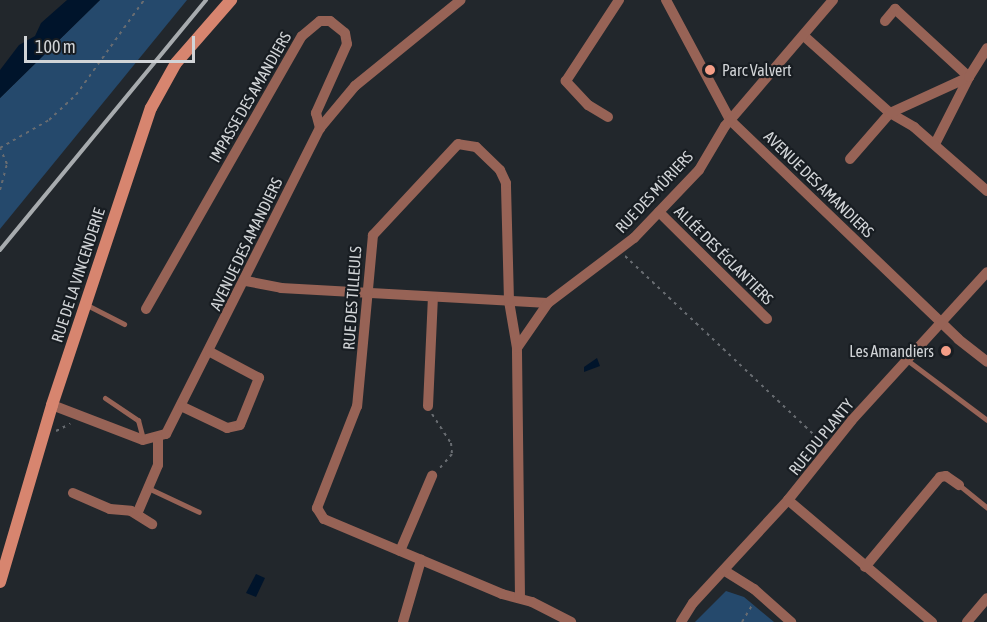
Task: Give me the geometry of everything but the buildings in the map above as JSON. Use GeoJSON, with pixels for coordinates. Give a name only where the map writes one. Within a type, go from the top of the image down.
{"type":"FeatureCollection","features":[{"type":"Feature","properties":{"kind":"main road","name":"RUE DE LA VINCENDERIE"},"geometry":{"type":"LineString","coordinates":[[0,582],[52,405],[160,90],[176,63],[231,0]]}},
{"type":"Feature","properties":{"kind":"street","name":"AVENUE DES AMANDIERS"},"geometry":{"type":"LineString","coordinates":[[158,439],[172,428],[183,407],[320,128],[355,86],[461,0]]}},
{"type":"Feature","properties":{"kind":"street"},"geometry":{"type":"LineString","coordinates":[[608,117],[588,105],[566,81],[619,0]]}},
{"type":"Feature","properties":{"kind":"street","name":"AVENUE DES AMANDIERS"},"geometry":{"type":"LineString","coordinates":[[666,0],[730,120],[942,323],[987,362]]}},
{"type":"Feature","properties":{"kind":"street","name":"RUE DES MÛRIERS"},"geometry":{"type":"LineString","coordinates":[[517,348],[548,303],[619,250],[699,170],[730,120],[833,0]]}},
{"type":"Feature","properties":{"kind":"street"},"geometry":{"type":"LineString","coordinates":[[885,21],[895,9],[969,77]]}},
{"type":"Feature","properties":{"kind":"street","name":"IMPASSE DES AMANDIERS"},"geometry":{"type":"LineString","coordinates":[[146,309],[302,36],[320,21],[330,21],[345,33],[347,44],[316,113],[320,128]]}},
{"type":"Feature","properties":{"kind":"street"},"geometry":{"type":"LineString","coordinates":[[804,36],[890,113],[935,144],[987,191]]}},
{"type":"Feature","properties":{"kind":"street"},"geometry":{"type":"LineString","coordinates":[[935,144],[969,77],[987,48]]}},
{"type":"Feature","properties":{"kind":"street"},"geometry":{"type":"LineString","coordinates":[[850,159],[890,113],[969,77]]}},
{"type":"Feature","properties":{"kind":"street","name":"RUE DES TILLEULS"},"geometry":{"type":"LineString","coordinates":[[517,348],[509,301],[506,183],[500,170],[469,143],[458,144],[373,235],[357,406],[317,508],[324,519],[520,598],[571,622]]}},
{"type":"Feature","properties":{"kind":"street","name":"ALLÉE DES ÉGLANTIERS"},"geometry":{"type":"LineString","coordinates":[[659,212],[767,319]]}},
{"type":"Feature","properties":{"kind":"street","name":"RUE DU PLANTY"},"geometry":{"type":"LineString","coordinates":[[681,622],[694,603],[725,572],[907,360],[987,272]]}},
{"type":"Feature","properties":{"kind":"street"},"geometry":{"type":"LineString","coordinates":[[246,281],[281,288],[548,303]]}},
{"type":"Feature","properties":{"kind":"street"},"geometry":{"type":"LineString","coordinates":[[428,406],[433,297]]}},
{"type":"Feature","properties":{"kind":"street"},"geometry":{"type":"LineString","coordinates":[[517,348],[520,598]]}},
{"type":"Feature","properties":{"kind":"street"},"geometry":{"type":"LineString","coordinates":[[183,407],[227,428],[240,424],[259,378],[210,352]]}},
{"type":"Feature","properties":{"kind":"street"},"geometry":{"type":"LineString","coordinates":[[52,405],[143,440],[158,439],[158,465],[137,514]]}},
{"type":"Feature","properties":{"kind":"street"},"geometry":{"type":"LineString","coordinates":[[400,551],[432,476]]}},
{"type":"Feature","properties":{"kind":"street"},"geometry":{"type":"LineString","coordinates":[[865,567],[940,477],[946,476],[959,485]]}},
{"type":"Feature","properties":{"kind":"street"},"geometry":{"type":"LineString","coordinates":[[73,493],[110,509],[137,514],[152,524]]}},
{"type":"Feature","properties":{"kind":"street"},"geometry":{"type":"LineString","coordinates":[[788,500],[932,622]]}},
{"type":"Feature","properties":{"kind":"street"},"geometry":{"type":"LineString","coordinates":[[403,622],[421,560]]}},
{"type":"Feature","properties":{"kind":"street"},"geometry":{"type":"LineString","coordinates":[[725,572],[754,589],[790,622]]}},
{"type":"Feature","properties":{"kind":"street"},"geometry":{"type":"LineString","coordinates":[[967,622],[987,598]]}},
{"type":"Feature","properties":{"kind":"lane"},"geometry":{"type":"LineString","coordinates":[[85,304],[123,324]]}},
{"type":"Feature","properties":{"kind":"lane"},"geometry":{"type":"LineString","coordinates":[[907,360],[987,420]]}},
{"type":"Feature","properties":{"kind":"lane"},"geometry":{"type":"LineString","coordinates":[[105,398],[138,420],[143,440]]}},
{"type":"Feature","properties":{"kind":"lane"},"geometry":{"type":"LineString","coordinates":[[959,485],[987,508]]}},
{"type":"Feature","properties":{"kind":"lane"},"geometry":{"type":"LineString","coordinates":[[148,488],[200,512]]}},
{"type":"Feature","properties":{"kind":"path"},"geometry":{"type":"LineString","coordinates":[[0,190],[7,164],[0,148],[49,120],[76,95],[144,0]]}},
{"type":"Feature","properties":{"kind":"path"},"geometry":{"type":"LineString","coordinates":[[619,250],[830,449]]}},
{"type":"Feature","properties":{"kind":"path"},"geometry":{"type":"LineString","coordinates":[[428,406],[451,443],[452,454],[432,476]]}},
{"type":"Feature","properties":{"kind":"path"},"geometry":{"type":"LineString","coordinates":[[49,435],[79,423]]}},
{"type":"Feature","properties":{"kind":"path"},"geometry":{"type":"LineString","coordinates":[[742,622],[753,604]]}},
{"type":"Feature","properties":{"kind":"shaded area"},"geometry":{"type":"Polygon","coordinates":[[[67,0],[100,0],[0,98],[0,70],[19,45],[35,36],[41,23],[67,0]]]}},
{"type":"Feature","properties":{"kind":"shaded area"},"geometry":{"type":"Polygon","coordinates":[[[100,0],[187,0],[0,229],[0,98],[100,0]]]}},
{"type":"Feature","properties":{"kind":"shaded area"},"geometry":{"type":"Polygon","coordinates":[[[597,358],[600,366],[584,372],[584,367],[597,358]]]}},
{"type":"Feature","properties":{"kind":"shaded area"},"geometry":{"type":"Polygon","coordinates":[[[256,574],[265,578],[256,597],[246,593],[256,574]]]}},
{"type":"Feature","properties":{"kind":"shaded area"},"geometry":{"type":"Polygon","coordinates":[[[726,591],[744,597],[774,622],[695,622],[726,591]]]}},
{"type":"Feature","properties":{"kind":"railway"},"geometry":{"type":"LineString","coordinates":[[0,250],[206,0]]}},
{"type":"Feature","properties":{"kind":"place","name":"Parc Valvert"},"geometry":{"type":"Point","coordinates":[710,70]}},
{"type":"Feature","properties":{"kind":"place","name":"Les Amandiers"},"geometry":{"type":"Point","coordinates":[946,351]}}]}
